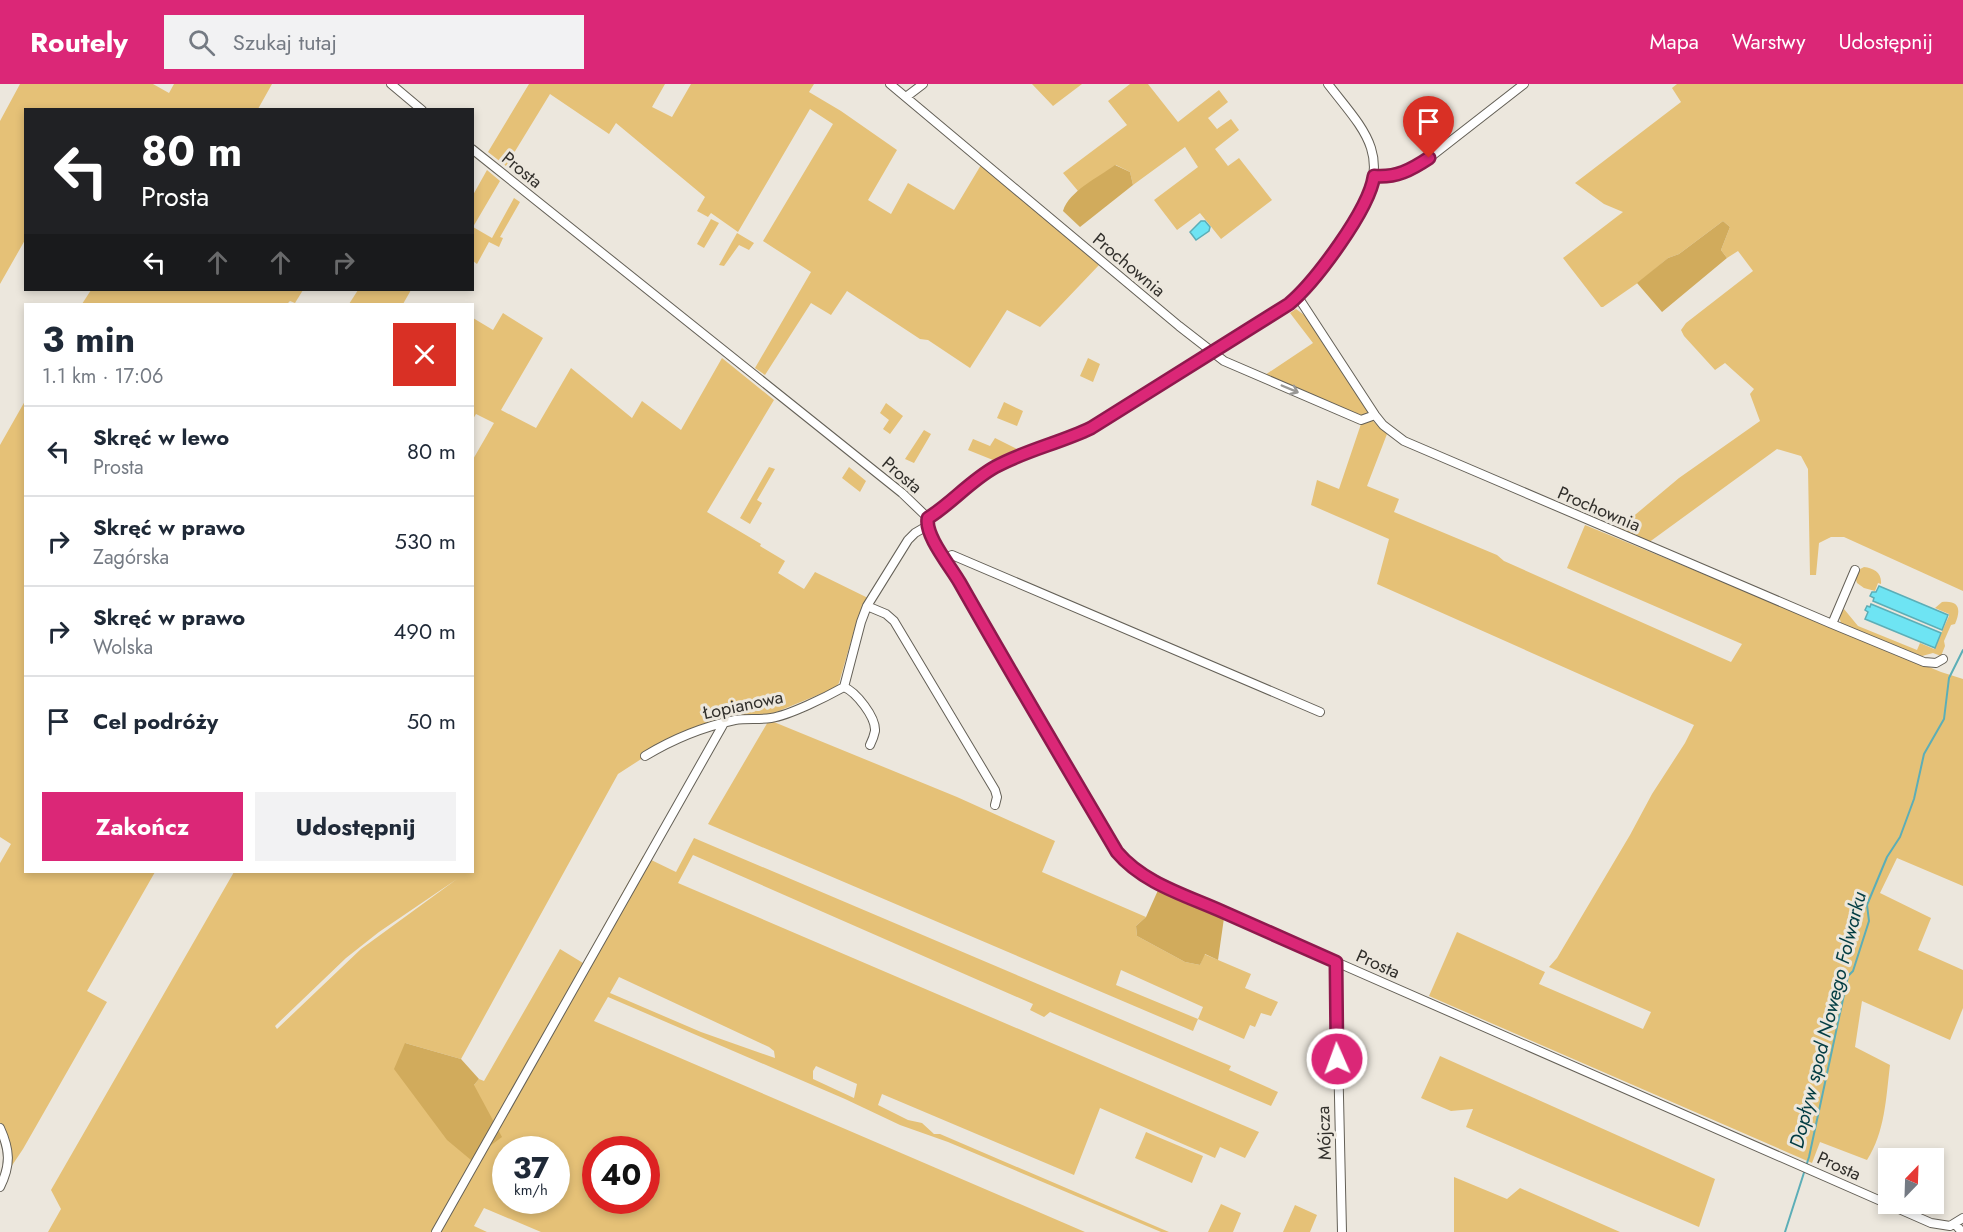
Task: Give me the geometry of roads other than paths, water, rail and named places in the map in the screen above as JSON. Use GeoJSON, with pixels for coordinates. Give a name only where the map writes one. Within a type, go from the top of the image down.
{"type":"FeatureCollection","features":[{"type":"Feature","properties":{"kind":"street"},"geometry":{"type":"LineString","coordinates":[[391,84],[420,108]]}},
{"type":"Feature","properties":{"kind":"street","name":"Prochownia"},"geometry":{"type":"LineString","coordinates":[[890,84],[1021,196],[1224,361],[1354,418],[1366,419],[1375,415]]}},
{"type":"Feature","properties":{"kind":"street"},"geometry":{"type":"LineString","coordinates":[[906,97],[923,84]]}},
{"type":"Feature","properties":{"kind":"street"},"geometry":{"type":"LineString","coordinates":[[870,746],[875,731],[874,725],[858,697],[844,687],[867,606],[915,532],[971,483],[996,466],[1020,455],[1064,441],[1091,428],[1289,304],[1314,279],[1362,208],[1374,176],[1374,155],[1368,140],[1328,84]]}},
{"type":"Feature","properties":{"kind":"street"},"geometry":{"type":"LineString","coordinates":[[1374,176],[1408,172],[1524,84]]}},
{"type":"Feature","properties":{"kind":"street","name":"Prosta"},"geometry":{"type":"LineString","coordinates":[[474,151],[902,493],[928,522],[945,558],[1117,852],[1129,866],[1140,874],[1931,1223],[1947,1227],[1955,1224]]}},
{"type":"Feature","properties":{"kind":"street","name":"Prochownia"},"geometry":{"type":"LineString","coordinates":[[1298,297],[1375,415],[1394,434],[1414,447],[1924,662],[1936,663],[1943,659]]}},
{"type":"Feature","properties":{"kind":"street"},"geometry":{"type":"LineString","coordinates":[[945,558],[952,555],[1320,712]]}},
{"type":"Feature","properties":{"kind":"street"},"geometry":{"type":"LineString","coordinates":[[1832,624],[1855,570]]}},
{"type":"Feature","properties":{"kind":"street"},"geometry":{"type":"LineString","coordinates":[[867,606],[886,614],[894,621],[995,790],[997,797],[995,805]]}},
{"type":"Feature","properties":{"kind":"street","name":"Łopianowa"},"geometry":{"type":"LineString","coordinates":[[645,756],[666,743],[692,732],[748,718],[772,718],[844,687]]}},
{"type":"Feature","properties":{"kind":"street"},"geometry":{"type":"LineString","coordinates":[[436,1232],[724,723]]}},
{"type":"Feature","properties":{"kind":"street","name":"Mójcza"},"geometry":{"type":"LineString","coordinates":[[1336,962],[1342,1232]]}},
{"type":"Feature","properties":{"kind":"street"},"geometry":{"type":"LineString","coordinates":[[0,1128],[8,1149],[7,1173],[0,1187]]}},
{"type":"Feature","properties":{"kind":"street"},"geometry":{"type":"LineString","coordinates":[[1962,1232],[1955,1224],[1963,1218]]}},
{"type":"Feature","properties":{"kind":"water"},"geometry":{"type":"Polygon","coordinates":[[[1201,221],[1205,221],[1210,227],[1209,231],[1196,240],[1190,232],[1201,221]]]}},
{"type":"Feature","properties":{"kind":"water"},"geometry":{"type":"Polygon","coordinates":[[[1879,586],[1948,615],[1942,630],[1873,601],[1874,598],[1870,596],[1879,586]]]}},
{"type":"Feature","properties":{"kind":"water"},"geometry":{"type":"Polygon","coordinates":[[[1871,604],[1941,633],[1935,648],[1865,619],[1868,612],[1865,610],[1871,604]]]}},
{"type":"Feature","properties":{"kind":"waterway","name":"Dopływ spod Nowego Folwarku"},"geometry":{"type":"LineString","coordinates":[[1785,1232],[1809,1157],[1848,976],[1853,971],[1869,921],[1867,905],[1887,857],[1900,837],[1914,799],[1924,754],[1944,719],[1949,678],[1963,650]]}}]}
